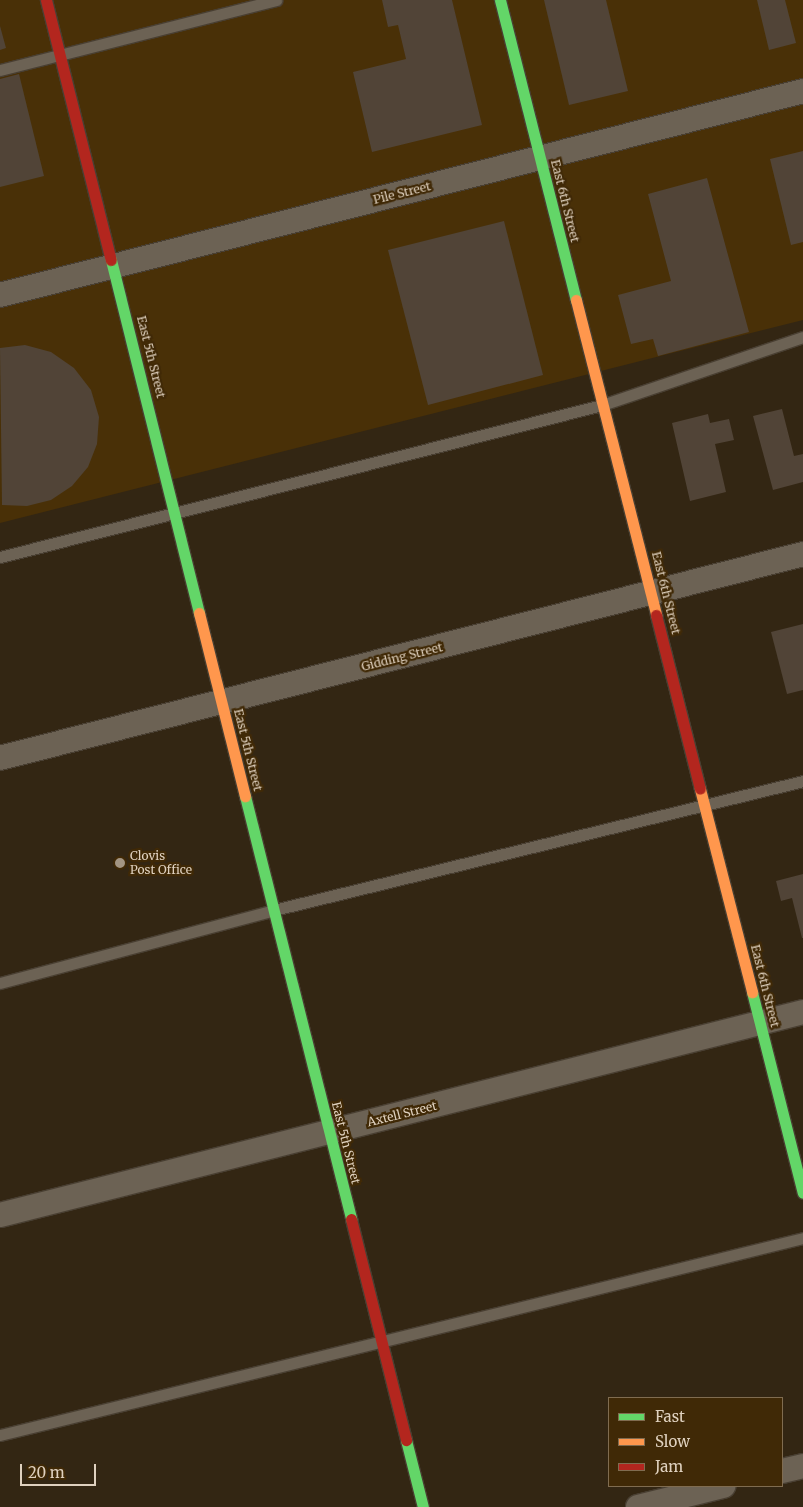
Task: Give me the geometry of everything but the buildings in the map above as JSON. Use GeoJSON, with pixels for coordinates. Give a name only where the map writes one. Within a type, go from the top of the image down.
{"type":"FeatureCollection","features":[{"type":"Feature","properties":{"kind":"street","name":"East 5th Street"},"geometry":{"type":"LineString","coordinates":[[46,0],[423,1507]]}},
{"type":"Feature","properties":{"kind":"street","name":"East 6th Street"},"geometry":{"type":"LineString","coordinates":[[500,0],[803,1193]]}},
{"type":"Feature","properties":{"kind":"street","name":"Pile Street"},"geometry":{"type":"LineString","coordinates":[[0,295],[803,91]]}},
{"type":"Feature","properties":{"kind":"street","name":"Gidding Street"},"geometry":{"type":"LineString","coordinates":[[0,758],[652,594],[803,554]]}},
{"type":"Feature","properties":{"kind":"street","name":"Axtell Street"},"geometry":{"type":"LineString","coordinates":[[0,1215],[803,1012]]}},
{"type":"Feature","properties":{"kind":"street"},"geometry":{"type":"LineString","coordinates":[[783,1471],[803,1466]]}},
{"type":"Feature","properties":{"kind":"street"},"geometry":{"type":"LineString","coordinates":[[638,1507],[719,1487]]}},
{"type":"Feature","properties":{"kind":"lane"},"geometry":{"type":"LineString","coordinates":[[0,70],[276,0]]}},
{"type":"Feature","properties":{"kind":"lane"},"geometry":{"type":"LineString","coordinates":[[0,558],[602,406],[803,337]]}},
{"type":"Feature","properties":{"kind":"lane"},"geometry":{"type":"LineString","coordinates":[[0,984],[274,910],[803,781]]}},
{"type":"Feature","properties":{"kind":"lane"},"geometry":{"type":"LineString","coordinates":[[0,1435],[383,1343],[803,1238]]}},
{"type":"Feature","properties":{"kind":"shaded area"},"geometry":{"type":"Polygon","coordinates":[[[0,0],[803,0],[803,320],[0,523],[0,0]]]}},
{"type":"Feature","properties":{"kind":"traffic: fast"},"geometry":{"type":"LineString","coordinates":[[500,0],[576,300]]}},
{"type":"Feature","properties":{"kind":"traffic: fast"},"geometry":{"type":"LineString","coordinates":[[111,260],[199,613]]}},
{"type":"Feature","properties":{"kind":"traffic: fast"},"geometry":{"type":"LineString","coordinates":[[245,796],[351,1219]]}},
{"type":"Feature","properties":{"kind":"traffic: fast"},"geometry":{"type":"LineString","coordinates":[[752,992],[803,1193]]}},
{"type":"Feature","properties":{"kind":"traffic: fast"},"geometry":{"type":"LineString","coordinates":[[406,1440],[423,1507]]}},
{"type":"Feature","properties":{"kind":"traffic: slow"},"geometry":{"type":"LineString","coordinates":[[576,300],[656,615]]}},
{"type":"Feature","properties":{"kind":"traffic: slow"},"geometry":{"type":"LineString","coordinates":[[199,613],[245,796]]}},
{"type":"Feature","properties":{"kind":"traffic: slow"},"geometry":{"type":"LineString","coordinates":[[700,789],[752,992]]}},
{"type":"Feature","properties":{"kind":"traffic: jam"},"geometry":{"type":"LineString","coordinates":[[46,0],[111,260]]}},
{"type":"Feature","properties":{"kind":"traffic: jam"},"geometry":{"type":"LineString","coordinates":[[656,615],[700,789]]}},
{"type":"Feature","properties":{"kind":"traffic: jam"},"geometry":{"type":"LineString","coordinates":[[351,1219],[406,1440]]}},
{"type":"Feature","properties":{"kind":"place","name":"Clovis Post Office"},"geometry":{"type":"Point","coordinates":[120,863]}}]}
